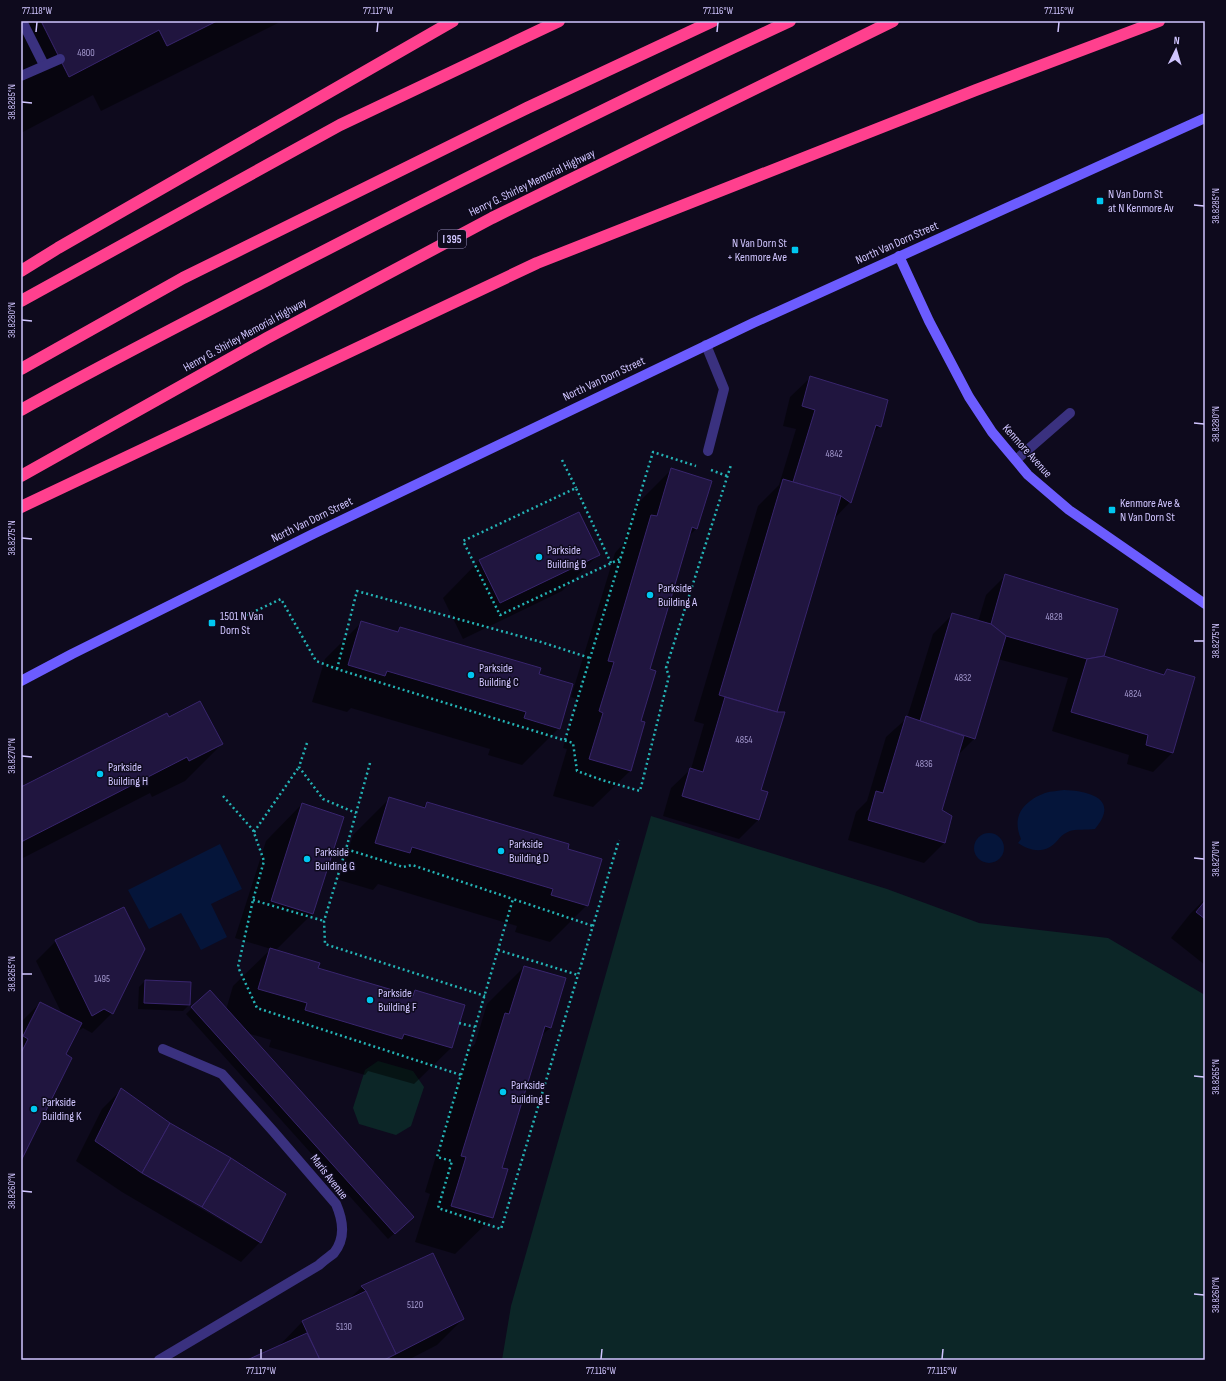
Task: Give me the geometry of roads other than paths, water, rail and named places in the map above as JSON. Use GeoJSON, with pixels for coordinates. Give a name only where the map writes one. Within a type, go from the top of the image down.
{"type":"FeatureCollection","features":[{"type":"Feature","properties":{"kind":"highway"},"geometry":{"type":"LineString","coordinates":[[21,271],[58,248],[453,21]]}},
{"type":"Feature","properties":{"kind":"highway"},"geometry":{"type":"LineString","coordinates":[[21,301],[340,124],[559,21]]}},
{"type":"Feature","properties":{"kind":"highway"},"geometry":{"type":"LineString","coordinates":[[21,370],[183,278],[527,108],[713,21]]}},
{"type":"Feature","properties":{"kind":"highway"},"geometry":{"type":"LineString","coordinates":[[21,410],[114,359],[485,167],[790,21]]}},
{"type":"Feature","properties":{"kind":"highway","name":"Henry G. Shirley Memorial Highway"},"geometry":{"type":"LineString","coordinates":[[21,476],[267,338],[492,218],[893,21]]}},
{"type":"Feature","properties":{"kind":"highway"},"geometry":{"type":"LineString","coordinates":[[21,507],[537,263],[976,90],[1159,21]]}},
{"type":"Feature","properties":{"kind":"main road","name":"North Van Dorn Street"},"geometry":{"type":"LineString","coordinates":[[21,681],[313,534],[706,345],[1205,118]]}},
{"type":"Feature","properties":{"kind":"main road","name":"Kenmore Avenue"},"geometry":{"type":"LineString","coordinates":[[899,256],[929,321],[969,397],[992,432],[1028,475],[1069,510],[1205,604]]}},
{"type":"Feature","properties":{"kind":"street"},"geometry":{"type":"LineString","coordinates":[[22,21],[44,65]]}},
{"type":"Feature","properties":{"kind":"street"},"geometry":{"type":"LineString","coordinates":[[21,76],[60,59]]}},
{"type":"Feature","properties":{"kind":"street"},"geometry":{"type":"LineString","coordinates":[[706,345],[724,388],[708,451]]}},
{"type":"Feature","properties":{"kind":"street"},"geometry":{"type":"LineString","coordinates":[[1016,460],[1070,413]]}},
{"type":"Feature","properties":{"kind":"street","name":"Maris Avenue"},"geometry":{"type":"LineString","coordinates":[[159,1360],[319,1265],[334,1252],[340,1241],[343,1228],[342,1217],[336,1204],[274,1130],[222,1074],[163,1050]]}},
{"type":"Feature","properties":{"kind":"water"},"geometry":{"type":"Polygon","coordinates":[[[1064,790],[1083,792],[1092,795],[1099,799],[1103,804],[1104,810],[1102,819],[1095,829],[1070,831],[1051,846],[1042,850],[1027,848],[1018,843],[1021,839],[1018,831],[1018,823],[1021,810],[1031,800],[1038,796],[1052,791],[1064,790]]]}},
{"type":"Feature","properties":{"kind":"water"},"geometry":{"type":"Polygon","coordinates":[[[989,833],[1000,837],[1004,848],[1000,859],[989,863],[978,859],[974,848],[978,837],[989,833]]]}},
{"type":"Feature","properties":{"kind":"water"},"geometry":{"type":"Polygon","coordinates":[[[220,844],[242,889],[211,904],[227,937],[201,950],[181,913],[149,929],[128,890],[220,844]]]}},
{"type":"Feature","properties":{"kind":"place","name":"N Van Dorn St at N Kenmore Av"},"geometry":{"type":"Point","coordinates":[1100,201]}},
{"type":"Feature","properties":{"kind":"place","name":"N Van Dorn St + Kenmore Ave"},"geometry":{"type":"Point","coordinates":[795,250]}},
{"type":"Feature","properties":{"kind":"place","name":"Kenmore Ave & N Van Dorn St"},"geometry":{"type":"Point","coordinates":[1112,510]}},
{"type":"Feature","properties":{"kind":"place","name":"Parkside Building B"},"geometry":{"type":"Point","coordinates":[539,557]}},
{"type":"Feature","properties":{"kind":"place","name":"Parkside Building A"},"geometry":{"type":"Point","coordinates":[650,595]}},
{"type":"Feature","properties":{"kind":"place","name":"1501 N Van Dorn St"},"geometry":{"type":"Point","coordinates":[212,623]}},
{"type":"Feature","properties":{"kind":"place","name":"Parkside Building C"},"geometry":{"type":"Point","coordinates":[471,675]}},
{"type":"Feature","properties":{"kind":"place","name":"Parkside Building H"},"geometry":{"type":"Point","coordinates":[100,774]}},
{"type":"Feature","properties":{"kind":"place","name":"Parkside Building D"},"geometry":{"type":"Point","coordinates":[501,851]}},
{"type":"Feature","properties":{"kind":"place","name":"Parkside Building G"},"geometry":{"type":"Point","coordinates":[307,859]}},
{"type":"Feature","properties":{"kind":"place","name":"Parkside Building F"},"geometry":{"type":"Point","coordinates":[370,1000]}},
{"type":"Feature","properties":{"kind":"place","name":"Parkside Building E"},"geometry":{"type":"Point","coordinates":[503,1092]}},
{"type":"Feature","properties":{"kind":"place","name":"Parkside Building K"},"geometry":{"type":"Point","coordinates":[34,1109]}}]}
